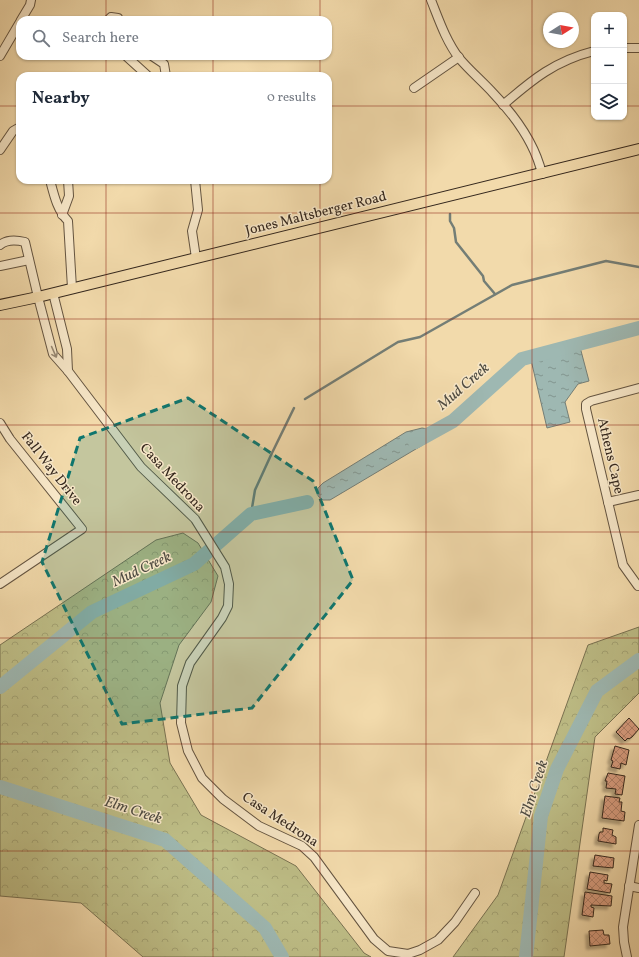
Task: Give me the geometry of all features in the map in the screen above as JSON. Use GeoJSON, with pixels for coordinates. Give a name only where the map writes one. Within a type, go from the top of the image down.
{"type":"FeatureCollection","features":[{"type":"Feature","properties":{"kind":"main road","name":"Jones Maltsberger Road"},"geometry":{"type":"LineString","coordinates":[[0,305],[542,174],[639,149]]}},
{"type":"Feature","properties":{"kind":"street"},"geometry":{"type":"LineString","coordinates":[[24,16],[31,0]]}},
{"type":"Feature","properties":{"kind":"street"},"geometry":{"type":"LineString","coordinates":[[431,0],[445,35],[459,57],[504,105],[523,131],[535,150],[542,174]]}},
{"type":"Feature","properties":{"kind":"street"},"geometry":{"type":"LineString","coordinates":[[0,56],[16,29]]}},
{"type":"Feature","properties":{"kind":"street"},"geometry":{"type":"LineString","coordinates":[[627,48],[639,48]]}},
{"type":"Feature","properties":{"kind":"street"},"geometry":{"type":"LineString","coordinates":[[504,105],[532,80],[546,71],[577,56],[591,52]]}},
{"type":"Feature","properties":{"kind":"street"},"geometry":{"type":"LineString","coordinates":[[414,88],[459,57]]}},
{"type":"Feature","properties":{"kind":"street"},"geometry":{"type":"LineString","coordinates":[[130,60],[144,72]]}},
{"type":"Feature","properties":{"kind":"street"},"geometry":{"type":"LineString","coordinates":[[158,60],[164,64],[165,72]]}},
{"type":"Feature","properties":{"kind":"street"},"geometry":{"type":"LineString","coordinates":[[0,150],[13,131],[16,129]]}},
{"type":"Feature","properties":{"kind":"street"},"geometry":{"type":"LineString","coordinates":[[51,184],[62,215],[68,221],[72,288]]}},
{"type":"Feature","properties":{"kind":"street"},"geometry":{"type":"LineString","coordinates":[[62,215],[69,196],[68,184]]}},
{"type":"Feature","properties":{"kind":"street"},"geometry":{"type":"LineString","coordinates":[[195,184],[198,210],[192,231],[196,258]]}},
{"type":"Feature","properties":{"kind":"street","name":"Casa Medrona"},"geometry":{"type":"LineString","coordinates":[[0,244],[3,242],[18,240],[25,242],[53,354],[68,371],[141,467],[195,519],[224,567],[229,584],[228,606],[222,618],[190,663],[182,686],[180,723],[188,751],[202,778],[223,799],[259,826],[302,846],[314,857],[374,938],[388,951],[408,954],[420,950],[438,940],[455,922],[475,893]]}},
{"type":"Feature","properties":{"kind":"street"},"geometry":{"type":"LineString","coordinates":[[0,266],[29,260]]}},
{"type":"Feature","properties":{"kind":"street"},"geometry":{"type":"LineString","coordinates":[[53,293],[67,349],[68,371]]}},
{"type":"Feature","properties":{"kind":"street"},"geometry":{"type":"LineString","coordinates":[[46,329],[61,325]]}},
{"type":"Feature","properties":{"kind":"street","name":"Athens Cape"},"geometry":{"type":"LineString","coordinates":[[638,586],[623,565],[586,404],[591,401],[639,388]]}},
{"type":"Feature","properties":{"kind":"street","name":"Fall Way Drive"},"geometry":{"type":"LineString","coordinates":[[0,423],[10,439],[82,529],[0,584]]}},
{"type":"Feature","properties":{"kind":"street"},"geometry":{"type":"LineString","coordinates":[[608,502],[639,495]]}},
{"type":"Feature","properties":{"kind":"street"},"geometry":{"type":"LineString","coordinates":[[627,957],[623,934],[639,825]]}},
{"type":"Feature","properties":{"kind":"street"},"geometry":{"type":"LineString","coordinates":[[629,886],[639,888]]}},
{"type":"Feature","properties":{"kind":"highlighted area"},"geometry":{"type":"Polygon","coordinates":[[[188,398],[313,481],[353,580],[252,708],[122,724],[42,562],[80,438],[188,398]]]}},
{"type":"Feature","properties":{"kind":"green space"},"geometry":{"type":"Polygon","coordinates":[[[183,533],[198,543],[218,576],[211,602],[179,645],[160,703],[170,763],[201,815],[296,866],[364,953],[371,957],[143,957],[81,903],[0,896],[0,645],[156,540],[183,533]]]}},
{"type":"Feature","properties":{"kind":"green space"},"geometry":{"type":"Polygon","coordinates":[[[639,627],[639,693],[595,737],[564,957],[453,957],[498,895],[588,645],[639,627]]]}},
{"type":"Feature","properties":{"kind":"water"},"geometry":{"type":"Polygon","coordinates":[[[580,347],[589,381],[578,384],[565,402],[570,422],[547,428],[531,360],[580,347]]]}},
{"type":"Feature","properties":{"kind":"water"},"geometry":{"type":"Polygon","coordinates":[[[422,428],[428,429],[432,436],[426,443],[330,500],[323,500],[318,496],[318,488],[323,483],[406,432],[422,428]]]}},
{"type":"Feature","properties":{"kind":"building"},"geometry":{"type":"Polygon","coordinates":[[[629,718],[639,729],[632,737],[625,741],[616,732],[629,718]]]}},
{"type":"Feature","properties":{"kind":"building"},"geometry":{"type":"Polygon","coordinates":[[[615,746],[629,750],[626,765],[621,763],[620,769],[611,767],[613,761],[611,760],[615,746]]]}},
{"type":"Feature","properties":{"kind":"building"},"geometry":{"type":"Polygon","coordinates":[[[608,773],[625,776],[622,795],[615,794],[616,789],[606,788],[607,781],[605,781],[608,773]]]}},
{"type":"Feature","properties":{"kind":"building"},"geometry":{"type":"Polygon","coordinates":[[[605,796],[620,798],[619,802],[622,802],[621,811],[625,812],[624,821],[602,818],[605,796]]]}},
{"type":"Feature","properties":{"kind":"building"},"geometry":{"type":"Polygon","coordinates":[[[603,828],[613,830],[612,835],[616,837],[616,844],[598,841],[599,834],[600,832],[603,832],[603,828]]]}},
{"type":"Feature","properties":{"kind":"building"},"geometry":{"type":"Polygon","coordinates":[[[595,855],[614,858],[613,868],[593,866],[595,855]]]}},
{"type":"Feature","properties":{"kind":"building"},"geometry":{"type":"Polygon","coordinates":[[[590,872],[608,875],[607,881],[604,880],[604,883],[612,884],[610,893],[587,889],[590,872]]]}},
{"type":"Feature","properties":{"kind":"building"},"geometry":{"type":"Polygon","coordinates":[[[585,892],[612,896],[611,906],[591,905],[591,907],[594,908],[593,917],[582,915],[585,892]]]}},
{"type":"Feature","properties":{"kind":"building"},"geometry":{"type":"Polygon","coordinates":[[[603,930],[604,935],[609,935],[610,944],[590,946],[589,931],[603,930]]]}},
{"type":"Feature","properties":{"kind":"waterway"},"geometry":{"type":"LineString","coordinates":[[450,214],[450,221],[454,228],[456,242],[483,276],[484,281],[495,294]]}},
{"type":"Feature","properties":{"kind":"waterway"},"geometry":{"type":"LineString","coordinates":[[305,399],[398,342],[420,337],[512,285],[606,261],[639,267]]}},
{"type":"Feature","properties":{"kind":"waterway","name":"Mud Creek"},"geometry":{"type":"LineString","coordinates":[[415,442],[453,421],[522,359],[639,328]]}},
{"type":"Feature","properties":{"kind":"waterway"},"geometry":{"type":"LineString","coordinates":[[251,514],[255,490],[294,408]]}},
{"type":"Feature","properties":{"kind":"waterway","name":"Mud Creek"},"geometry":{"type":"LineString","coordinates":[[0,687],[92,612],[194,564],[251,514],[307,502]]}},
{"type":"Feature","properties":{"kind":"waterway","name":"Elm Creek"},"geometry":{"type":"LineString","coordinates":[[526,957],[541,816],[557,769],[597,691],[639,660]]}},
{"type":"Feature","properties":{"kind":"waterway","name":"Elm Creek"},"geometry":{"type":"LineString","coordinates":[[0,787],[165,840],[265,928],[282,957]]}}]}
